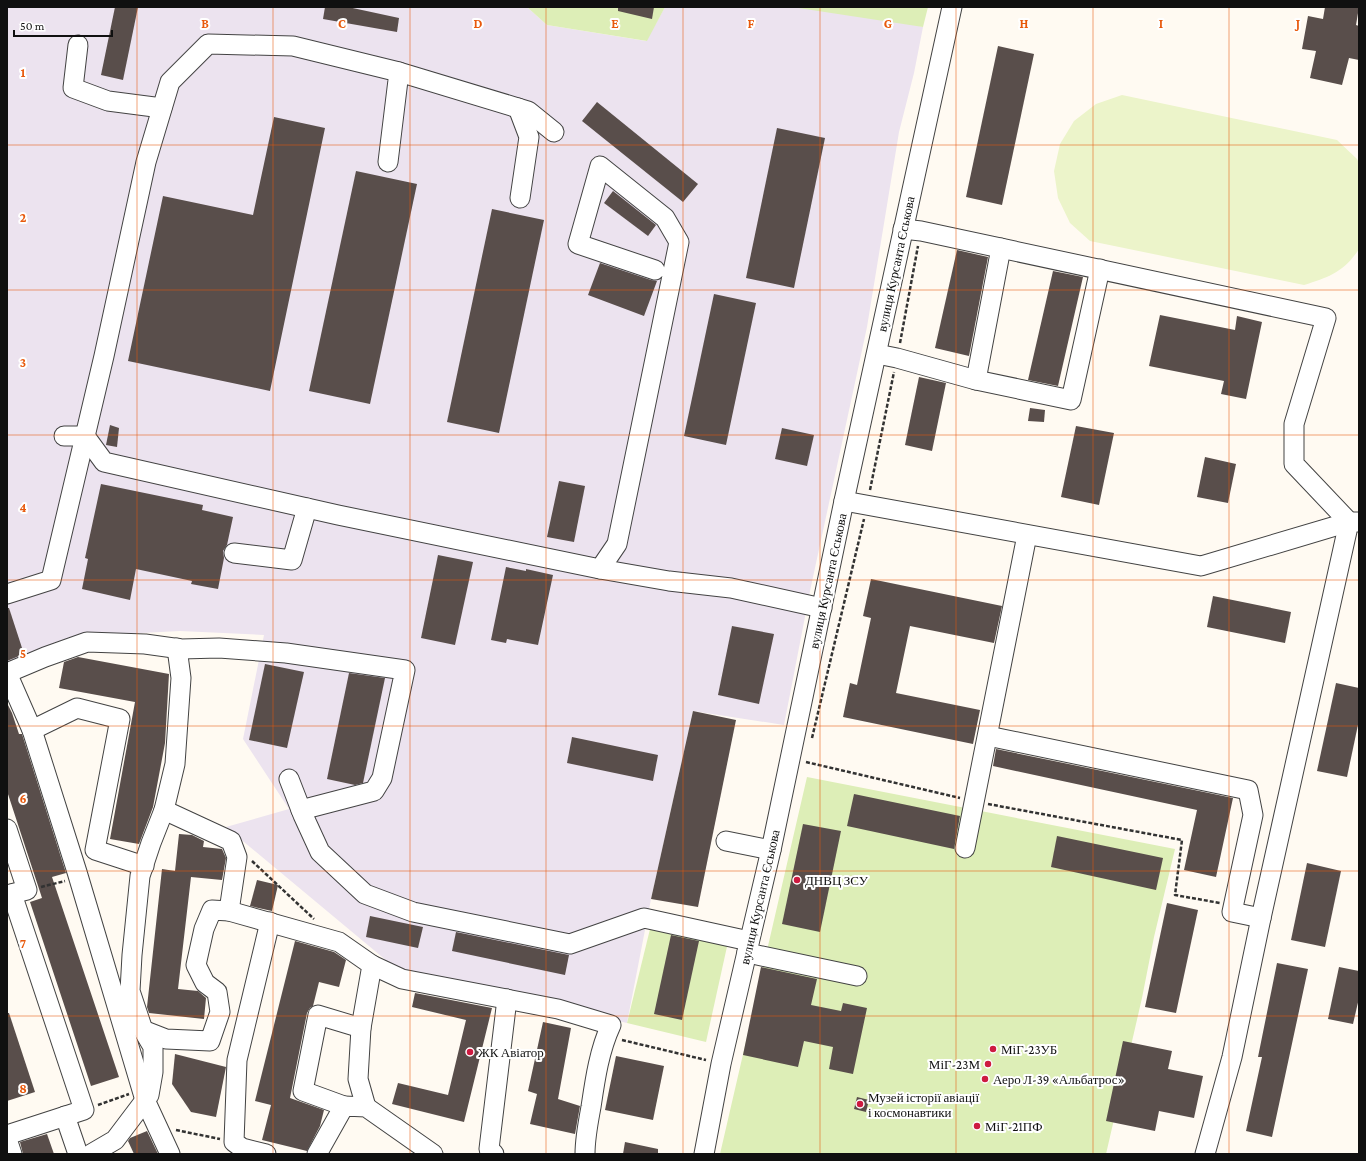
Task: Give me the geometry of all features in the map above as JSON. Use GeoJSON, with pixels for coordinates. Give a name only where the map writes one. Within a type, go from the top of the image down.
{"type":"FeatureCollection","features":[{"type":"Feature","properties":{"kind":"street","name":"вулиця Курсанта Єськова"},"geometry":{"type":"LineString","coordinates":[[704,1154],[721,1064],[771,850],[844,501],[952,7]]}},
{"type":"Feature","properties":{"kind":"street"},"geometry":{"type":"LineString","coordinates":[[78,44],[73,88],[108,101],[162,108]]}},
{"type":"Feature","properties":{"kind":"street"},"geometry":{"type":"LineString","coordinates":[[7,594],[51,580],[104,356],[146,162],[170,82],[208,44],[293,46],[399,72],[528,111],[554,132]]}},
{"type":"Feature","properties":{"kind":"street"},"geometry":{"type":"LineString","coordinates":[[388,162],[399,72]]}},
{"type":"Feature","properties":{"kind":"street"},"geometry":{"type":"LineString","coordinates":[[518,108],[529,137],[520,198]]}},
{"type":"Feature","properties":{"kind":"street"},"geometry":{"type":"LineString","coordinates":[[600,569],[617,544],[679,242],[665,218],[600,166],[578,244],[655,270]]}},
{"type":"Feature","properties":{"kind":"street"},"geometry":{"type":"LineString","coordinates":[[903,229],[921,231],[1326,318],[1294,424],[1294,464],[1354,522]]}},
{"type":"Feature","properties":{"kind":"street"},"geometry":{"type":"LineString","coordinates":[[976,380],[1001,248]]}},
{"type":"Feature","properties":{"kind":"street"},"geometry":{"type":"LineString","coordinates":[[877,354],[897,358],[976,380],[1072,400],[1100,269]]}},
{"type":"Feature","properties":{"kind":"street"},"geometry":{"type":"LineString","coordinates":[[64,436],[85,436]]}},
{"type":"Feature","properties":{"kind":"street"},"geometry":{"type":"LineString","coordinates":[[85,436],[104,462],[306,508],[600,569],[669,581],[731,588],[822,608]]}},
{"type":"Feature","properties":{"kind":"street"},"geometry":{"type":"LineString","coordinates":[[844,501],[1201,566],[1354,522]]}},
{"type":"Feature","properties":{"kind":"street"},"geometry":{"type":"LineString","coordinates":[[234,553],[292,560],[306,508]]}},
{"type":"Feature","properties":{"kind":"street"},"geometry":{"type":"LineString","coordinates":[[1205,1154],[1232,1057],[1261,918],[1354,522]]}},
{"type":"Feature","properties":{"kind":"street"},"geometry":{"type":"LineString","coordinates":[[965,848],[1027,535]]}},
{"type":"Feature","properties":{"kind":"street"},"geometry":{"type":"LineString","coordinates":[[170,1154],[144,1095],[32,730],[7,673],[45,656],[87,642],[145,644],[199,650],[219,648],[286,653],[405,670],[382,778],[374,791],[301,810]]}},
{"type":"Feature","properties":{"kind":"street"},"geometry":{"type":"LineString","coordinates":[[91,1154],[115,1140],[144,1095],[149,1095],[153,1072],[153,1047],[143,1030],[130,991],[132,955],[140,876],[164,810],[175,764],[181,678],[177,648]]}},
{"type":"Feature","properties":{"kind":"street"},"geometry":{"type":"LineString","coordinates":[[32,730],[77,708],[120,719],[95,850]]}},
{"type":"Feature","properties":{"kind":"street"},"geometry":{"type":"LineString","coordinates":[[988,736],[1248,790],[1253,815],[1232,912],[1261,918]]}},
{"type":"Feature","properties":{"kind":"street"},"geometry":{"type":"LineString","coordinates":[[289,779],[303,815],[320,852],[325,858],[365,894],[412,912],[570,944],[644,918],[748,946],[757,955],[857,976]]}},
{"type":"Feature","properties":{"kind":"street"},"geometry":{"type":"LineString","coordinates":[[164,810],[231,841],[238,857],[229,911]]}},
{"type":"Feature","properties":{"kind":"street"},"geometry":{"type":"LineString","coordinates":[[7,829],[15,893],[84,1110],[7,1135]]}},
{"type":"Feature","properties":{"kind":"street"},"geometry":{"type":"LineString","coordinates":[[726,841],[771,850]]}},
{"type":"Feature","properties":{"kind":"street"},"geometry":{"type":"LineString","coordinates":[[70,852],[95,850],[144,866]]}},
{"type":"Feature","properties":{"kind":"street"},"geometry":{"type":"LineString","coordinates":[[143,1030],[166,1039],[210,1041],[220,1012],[216,992],[206,983],[196,966],[204,929],[212,910],[229,911],[270,922],[339,942],[372,965],[402,979],[569,1012],[610,1025],[595,1082],[585,1143],[585,1154]]}},
{"type":"Feature","properties":{"kind":"street"},"geometry":{"type":"LineString","coordinates":[[266,1154],[242,1148],[234,1142],[237,1060],[270,922]]}},
{"type":"Feature","properties":{"kind":"street"},"geometry":{"type":"LineString","coordinates":[[366,1106],[358,1080],[361,1028],[372,965]]}},
{"type":"Feature","properties":{"kind":"street"},"geometry":{"type":"LineString","coordinates":[[494,1154],[489,1149],[507,999]]}},
{"type":"Feature","properties":{"kind":"street"},"geometry":{"type":"LineString","coordinates":[[361,1028],[318,1015],[303,1092],[344,1106],[366,1106],[433,1154]]}},
{"type":"Feature","properties":{"kind":"street"},"geometry":{"type":"LineString","coordinates":[[317,1154],[344,1106]]}},
{"type":"Feature","properties":{"kind":"street"},"geometry":{"type":"LineString","coordinates":[[65,1116],[78,1154]]}},
{"type":"Feature","properties":{"kind":"street"},"geometry":{"type":"LineString","coordinates":[[7,1139],[12,1154]]}},
{"type":"Feature","properties":{"kind":"path"},"geometry":{"type":"LineString","coordinates":[[806,762],[974,801],[1182,840],[1175,894],[1234,905]]}},
{"type":"Feature","properties":{"kind":"path"},"geometry":{"type":"LineString","coordinates":[[248,857],[316,921]]}},
{"type":"Feature","properties":{"kind":"path"},"geometry":{"type":"LineString","coordinates":[[15,893],[78,878]]}},
{"type":"Feature","properties":{"kind":"path"},"geometry":{"type":"LineString","coordinates":[[606,1036],[721,1064]]}},
{"type":"Feature","properties":{"kind":"path"},"geometry":{"type":"LineString","coordinates":[[84,1110],[144,1095]]}},
{"type":"Feature","properties":{"kind":"path"},"geometry":{"type":"LineString","coordinates":[[157,1126],[234,1142]]}},
{"type":"Feature","properties":{"kind":"shaded area"},"geometry":{"type":"Polygon","coordinates":[[[7,7],[527,7],[547,25],[646,41],[665,7],[800,7],[903,22],[923,27],[914,73],[899,132],[867,327],[810,591],[784,725],[693,711],[651,899],[627,1023],[450,984],[393,966],[226,827],[289,809],[243,739],[264,635],[180,631],[83,636],[7,664],[7,7]]]}},
{"type":"Feature","properties":{"kind":"green space"},"geometry":{"type":"Polygon","coordinates":[[[527,7],[665,7],[647,41],[547,25],[527,7]]]}},
{"type":"Feature","properties":{"kind":"green space"},"geometry":{"type":"Polygon","coordinates":[[[792,7],[928,7],[923,27],[792,7]]]}},
{"type":"Feature","properties":{"kind":"green space"},"geometry":{"type":"Polygon","coordinates":[[[1122,95],[1337,140],[1357,159],[1359,163],[1359,249],[1348,263],[1335,273],[1304,285],[1090,241],[1070,223],[1058,198],[1054,171],[1060,144],[1074,121],[1096,104],[1122,95]]]}},
{"type":"Feature","properties":{"kind":"green space"},"geometry":{"type":"Polygon","coordinates":[[[807,777],[1175,849],[1106,1154],[720,1154],[807,777]]]}},
{"type":"Feature","properties":{"kind":"green space"},"geometry":{"type":"Polygon","coordinates":[[[651,925],[728,942],[706,1042],[627,1023],[651,925]]]}},
{"type":"Feature","properties":{"kind":"building"},"geometry":{"type":"Polygon","coordinates":[[[115,7],[138,7],[123,80],[101,75],[115,7]]]}},
{"type":"Feature","properties":{"kind":"building"},"geometry":{"type":"Polygon","coordinates":[[[325,7],[348,7],[399,18],[397,32],[323,19],[325,7]]]}},
{"type":"Feature","properties":{"kind":"building"},"geometry":{"type":"Polygon","coordinates":[[[618,7],[654,7],[652,19],[618,11],[618,7]]]}},
{"type":"Feature","properties":{"kind":"building"},"geometry":{"type":"Polygon","coordinates":[[[1325,7],[1359,7],[1356,25],[1359,26],[1359,60],[1349,58],[1342,85],[1310,78],[1316,51],[1302,49],[1308,16],[1323,19],[1325,7]]]}},
{"type":"Feature","properties":{"kind":"building"},"geometry":{"type":"Polygon","coordinates":[[[998,46],[1034,54],[1002,205],[966,197],[998,46]]]}},
{"type":"Feature","properties":{"kind":"building"},"geometry":{"type":"Polygon","coordinates":[[[597,102],[698,184],[683,202],[582,121],[597,102]]]}},
{"type":"Feature","properties":{"kind":"building"},"geometry":{"type":"Polygon","coordinates":[[[274,117],[325,128],[270,391],[128,361],[163,196],[253,215],[274,117]]]}},
{"type":"Feature","properties":{"kind":"building"},"geometry":{"type":"Polygon","coordinates":[[[777,128],[825,138],[794,288],[746,278],[777,128]]]}},
{"type":"Feature","properties":{"kind":"building"},"geometry":{"type":"Polygon","coordinates":[[[356,171],[417,184],[370,404],[309,391],[356,171]]]}},
{"type":"Feature","properties":{"kind":"building"},"geometry":{"type":"Polygon","coordinates":[[[613,191],[656,225],[648,236],[604,203],[613,191]]]}},
{"type":"Feature","properties":{"kind":"building"},"geometry":{"type":"Polygon","coordinates":[[[492,209],[544,220],[499,433],[447,422],[492,209]]]}},
{"type":"Feature","properties":{"kind":"building"},"geometry":{"type":"Polygon","coordinates":[[[957,250],[988,257],[969,356],[935,348],[957,250]]]}},
{"type":"Feature","properties":{"kind":"building"},"geometry":{"type":"Polygon","coordinates":[[[600,263],[657,281],[644,316],[588,295],[600,263]]]}},
{"type":"Feature","properties":{"kind":"building"},"geometry":{"type":"Polygon","coordinates":[[[1053,271],[1083,277],[1058,386],[1028,380],[1053,271]]]}},
{"type":"Feature","properties":{"kind":"building"},"geometry":{"type":"Polygon","coordinates":[[[714,294],[756,303],[726,445],[684,436],[714,294]]]}},
{"type":"Feature","properties":{"kind":"building"},"geometry":{"type":"Polygon","coordinates":[[[1160,315],[1235,330],[1237,316],[1262,322],[1246,399],[1221,394],[1224,381],[1149,366],[1160,315]]]}},
{"type":"Feature","properties":{"kind":"building"},"geometry":{"type":"Polygon","coordinates":[[[919,377],[946,383],[932,451],[905,445],[919,377]]]}},
{"type":"Feature","properties":{"kind":"building"},"geometry":{"type":"Polygon","coordinates":[[[1030,408],[1045,410],[1044,422],[1028,421],[1030,408]]]}},
{"type":"Feature","properties":{"kind":"building"},"geometry":{"type":"Polygon","coordinates":[[[110,425],[119,428],[117,447],[106,445],[110,425]]]}},
{"type":"Feature","properties":{"kind":"building"},"geometry":{"type":"Polygon","coordinates":[[[1076,426],[1114,433],[1099,505],[1061,497],[1076,426]]]}},
{"type":"Feature","properties":{"kind":"building"},"geometry":{"type":"Polygon","coordinates":[[[782,428],[814,435],[807,466],[775,459],[782,428]]]}},
{"type":"Feature","properties":{"kind":"building"},"geometry":{"type":"Polygon","coordinates":[[[1205,457],[1236,464],[1228,503],[1197,497],[1205,457]]]}},
{"type":"Feature","properties":{"kind":"building"},"geometry":{"type":"Polygon","coordinates":[[[559,481],[585,486],[574,542],[547,537],[559,481]]]}},
{"type":"Feature","properties":{"kind":"building"},"geometry":{"type":"Polygon","coordinates":[[[101,484],[203,505],[202,510],[233,517],[227,545],[223,551],[224,558],[218,589],[191,584],[192,581],[136,569],[130,600],[82,589],[88,559],[85,558],[101,484]]]}},
{"type":"Feature","properties":{"kind":"building"},"geometry":{"type":"Polygon","coordinates":[[[438,555],[473,562],[455,645],[421,638],[438,555]]]}},
{"type":"Feature","properties":{"kind":"building"},"geometry":{"type":"Polygon","coordinates":[[[506,567],[526,571],[526,569],[553,575],[538,645],[507,639],[506,643],[491,640],[506,567]]]}},
{"type":"Feature","properties":{"kind":"building"},"geometry":{"type":"Polygon","coordinates":[[[871,579],[1002,606],[994,643],[910,626],[896,693],[980,710],[973,744],[843,717],[850,683],[857,685],[871,618],[863,616],[871,579]]]}},
{"type":"Feature","properties":{"kind":"building"},"geometry":{"type":"Polygon","coordinates":[[[1213,596],[1291,612],[1285,643],[1207,627],[1213,596]]]}},
{"type":"Feature","properties":{"kind":"building"},"geometry":{"type":"Polygon","coordinates":[[[7,608],[9,608],[24,654],[7,661],[7,608]]]}},
{"type":"Feature","properties":{"kind":"building"},"geometry":{"type":"Polygon","coordinates":[[[732,626],[774,634],[759,704],[718,695],[732,626]]]}},
{"type":"Feature","properties":{"kind":"building"},"geometry":{"type":"Polygon","coordinates":[[[78,657],[169,674],[165,743],[153,807],[139,844],[110,839],[135,702],[59,688],[64,662],[78,657]]]}},
{"type":"Feature","properties":{"kind":"building"},"geometry":{"type":"Polygon","coordinates":[[[265,664],[304,672],[287,748],[249,740],[265,664]]]}},
{"type":"Feature","properties":{"kind":"building"},"geometry":{"type":"Polygon","coordinates":[[[349,673],[385,678],[363,783],[355,785],[327,779],[349,673]]]}},
{"type":"Feature","properties":{"kind":"building"},"geometry":{"type":"Polygon","coordinates":[[[1336,683],[1359,688],[1359,720],[1347,777],[1317,771],[1336,683]]]}},
{"type":"Feature","properties":{"kind":"building"},"geometry":{"type":"Polygon","coordinates":[[[7,703],[19,734],[22,734],[66,873],[52,877],[119,1077],[91,1086],[30,902],[42,898],[7,791],[7,703]]]}},
{"type":"Feature","properties":{"kind":"building"},"geometry":{"type":"Polygon","coordinates":[[[693,711],[736,720],[698,907],[651,899],[693,711]]]}},
{"type":"Feature","properties":{"kind":"building"},"geometry":{"type":"Polygon","coordinates":[[[572,737],[658,755],[653,781],[567,763],[572,737]]]}},
{"type":"Feature","properties":{"kind":"building"},"geometry":{"type":"Polygon","coordinates":[[[996,749],[1233,798],[1216,877],[1184,870],[1197,810],[993,766],[996,749]]]}},
{"type":"Feature","properties":{"kind":"building"},"geometry":{"type":"Polygon","coordinates":[[[854,794],[960,816],[954,849],[847,826],[854,794]]]}},
{"type":"Feature","properties":{"kind":"building"},"geometry":{"type":"Polygon","coordinates":[[[803,824],[841,831],[820,932],[782,924],[803,824]]]}},
{"type":"Feature","properties":{"kind":"building"},"geometry":{"type":"Polygon","coordinates":[[[179,834],[192,835],[204,841],[203,847],[222,849],[226,858],[222,880],[191,877],[178,989],[198,991],[206,998],[204,1019],[149,1013],[147,1007],[162,869],[175,871],[179,834]]]}},
{"type":"Feature","properties":{"kind":"building"},"geometry":{"type":"Polygon","coordinates":[[[1057,836],[1163,858],[1156,890],[1051,867],[1057,836]]]}},
{"type":"Feature","properties":{"kind":"building"},"geometry":{"type":"Polygon","coordinates":[[[1307,863],[1341,871],[1325,947],[1291,940],[1307,863]]]}},
{"type":"Feature","properties":{"kind":"building"},"geometry":{"type":"Polygon","coordinates":[[[257,880],[278,885],[272,911],[250,906],[257,880]]]}},
{"type":"Feature","properties":{"kind":"building"},"geometry":{"type":"Polygon","coordinates":[[[1167,903],[1198,910],[1176,1013],[1145,1007],[1167,903]]]}},
{"type":"Feature","properties":{"kind":"building"},"geometry":{"type":"Polygon","coordinates":[[[370,916],[423,927],[418,948],[366,937],[370,916]]]}},
{"type":"Feature","properties":{"kind":"building"},"geometry":{"type":"Polygon","coordinates":[[[456,932],[569,955],[565,975],[452,951],[456,932]]]}},
{"type":"Feature","properties":{"kind":"building"},"geometry":{"type":"Polygon","coordinates":[[[671,935],[699,941],[682,1020],[654,1014],[671,935]]]}},
{"type":"Feature","properties":{"kind":"building"},"geometry":{"type":"Polygon","coordinates":[[[295,941],[334,952],[346,960],[339,987],[319,982],[313,1006],[307,1013],[290,1098],[324,1110],[320,1126],[307,1151],[262,1140],[271,1105],[255,1101],[295,941]]]}},
{"type":"Feature","properties":{"kind":"building"},"geometry":{"type":"Polygon","coordinates":[[[1277,963],[1308,969],[1272,1137],[1246,1131],[1262,1057],[1258,1057],[1277,963]]]}},
{"type":"Feature","properties":{"kind":"building"},"geometry":{"type":"Polygon","coordinates":[[[761,967],[817,979],[811,1005],[841,1011],[843,1003],[867,1008],[853,1074],[829,1069],[833,1047],[804,1041],[798,1067],[743,1055],[761,967]]]}},
{"type":"Feature","properties":{"kind":"building"},"geometry":{"type":"Polygon","coordinates":[[[1339,967],[1359,971],[1359,998],[1353,1024],[1328,1019],[1339,967]]]}},
{"type":"Feature","properties":{"kind":"building","name":"ЖК Авіатор"},"geometry":{"type":"Polygon","coordinates":[[[415,993],[492,1008],[464,1122],[392,1104],[398,1083],[448,1095],[466,1020],[412,1007],[415,993]]]}},
{"type":"Feature","properties":{"kind":"building"},"geometry":{"type":"Polygon","coordinates":[[[7,1013],[9,1013],[35,1092],[7,1101],[7,1013]]]}},
{"type":"Feature","properties":{"kind":"building"},"geometry":{"type":"Polygon","coordinates":[[[543,1022],[571,1028],[558,1099],[580,1106],[575,1134],[530,1124],[537,1094],[528,1091],[543,1022]]]}},
{"type":"Feature","properties":{"kind":"building"},"geometry":{"type":"Polygon","coordinates":[[[1123,1041],[1172,1051],[1168,1069],[1203,1076],[1194,1118],[1159,1111],[1155,1131],[1106,1121],[1123,1041]]]}},
{"type":"Feature","properties":{"kind":"building"},"geometry":{"type":"Polygon","coordinates":[[[175,1054],[226,1067],[216,1117],[191,1112],[172,1084],[175,1054]]]}},
{"type":"Feature","properties":{"kind":"building"},"geometry":{"type":"Polygon","coordinates":[[[616,1056],[664,1066],[653,1120],[605,1110],[616,1056]]]}},
{"type":"Feature","properties":{"kind":"building"},"geometry":{"type":"Polygon","coordinates":[[[857,1097],[869,1100],[866,1112],[854,1109],[857,1097]]]}},
{"type":"Feature","properties":{"kind":"building"},"geometry":{"type":"Polygon","coordinates":[[[147,1131],[158,1154],[134,1154],[128,1141],[130,1138],[147,1131]]]}},
{"type":"Feature","properties":{"kind":"building"},"geometry":{"type":"Polygon","coordinates":[[[47,1134],[54,1154],[23,1154],[20,1142],[47,1134]]]}},
{"type":"Feature","properties":{"kind":"building"},"geometry":{"type":"Polygon","coordinates":[[[625,1142],[658,1149],[658,1154],[623,1154],[625,1142]]]}},
{"type":"Feature","properties":{"kind":"place","name":"ДНВЦ ЗСУ"},"geometry":{"type":"Point","coordinates":[797,880]}},
{"type":"Feature","properties":{"kind":"place","name":"МіГ-23УБ"},"geometry":{"type":"Point","coordinates":[993,1049]}},
{"type":"Feature","properties":{"kind":"place","name":"ЖК Авіатор"},"geometry":{"type":"Point","coordinates":[470,1052]}},
{"type":"Feature","properties":{"kind":"place","name":"МіГ-23М"},"geometry":{"type":"Point","coordinates":[988,1064]}},
{"type":"Feature","properties":{"kind":"place","name":"Аеро Л-39 «Альбатрос»"},"geometry":{"type":"Point","coordinates":[985,1079]}},
{"type":"Feature","properties":{"kind":"place","name":"Музей історії авіації і космонавтики"},"geometry":{"type":"Point","coordinates":[860,1104]}},
{"type":"Feature","properties":{"kind":"place","name":"МіГ-21ПФ"},"geometry":{"type":"Point","coordinates":[977,1126]}}]}
